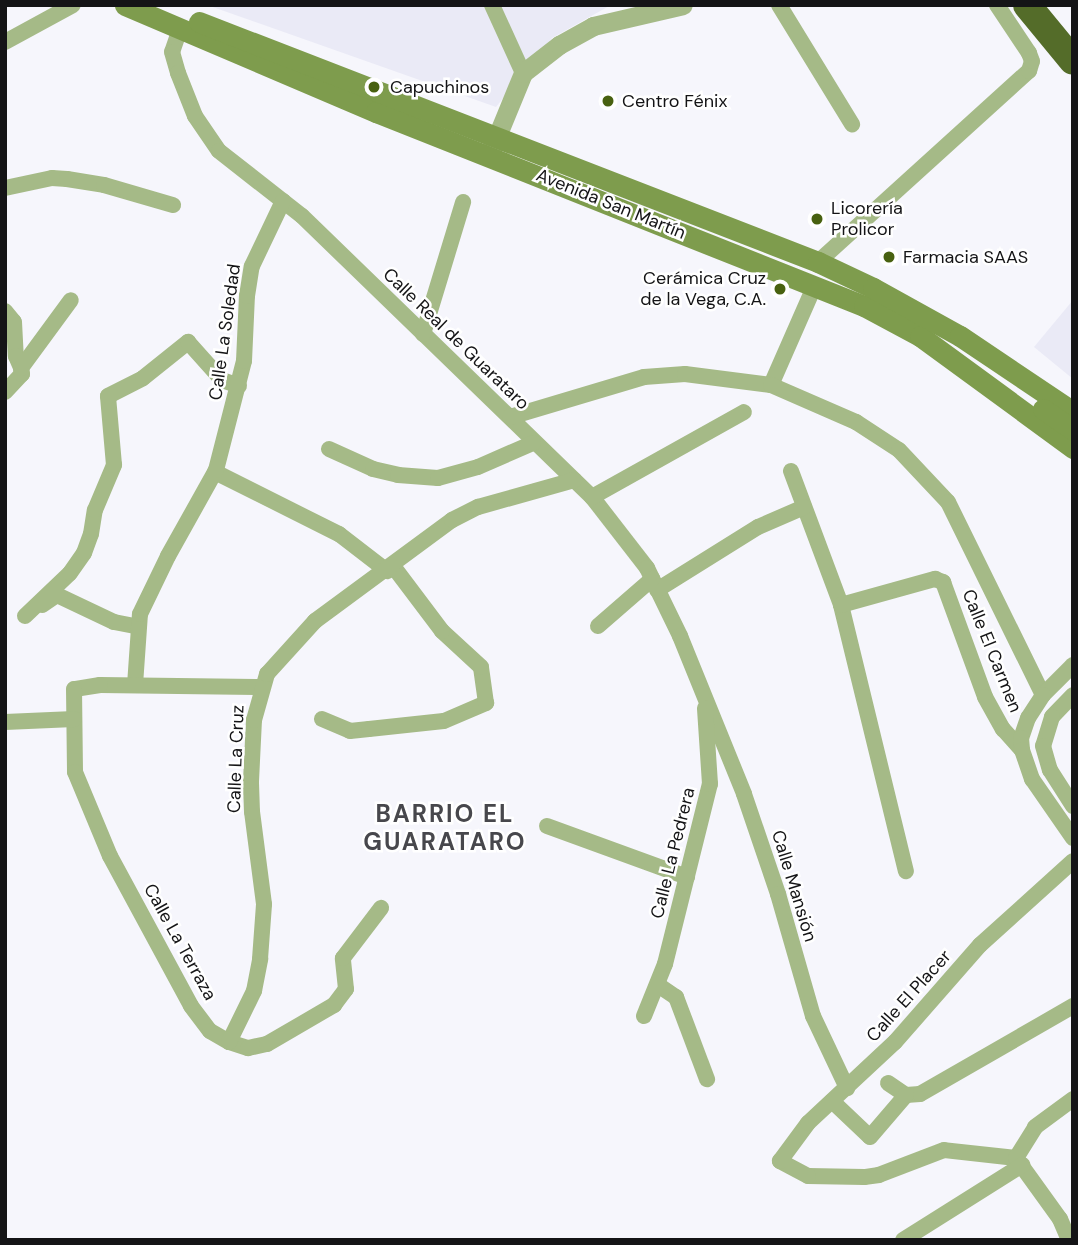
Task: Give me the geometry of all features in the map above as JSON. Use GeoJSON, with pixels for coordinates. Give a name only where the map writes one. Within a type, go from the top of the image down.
{"type":"FeatureCollection","features":[{"type":"Feature","properties":{"kind":"highway"},"geometry":{"type":"LineString","coordinates":[[1027,5],[1072,61]]}},
{"type":"Feature","properties":{"kind":"main road","name":"Avenida San Martín"},"geometry":{"type":"LineString","coordinates":[[125,5],[150,8],[496,135],[818,262],[909,307],[992,354],[1073,412]]}},
{"type":"Feature","properties":{"kind":"main road","name":"Avenida San Martín"},"geometry":{"type":"LineString","coordinates":[[150,8],[180,29],[376,112],[815,285],[920,336],[1073,448]]}},
{"type":"Feature","properties":{"kind":"main road"},"geometry":{"type":"LineString","coordinates":[[909,307],[1073,430]]}},
{"type":"Feature","properties":{"kind":"main road"},"geometry":{"type":"LineString","coordinates":[[920,336],[989,369]]}},
{"type":"Feature","properties":{"kind":"street"},"geometry":{"type":"LineString","coordinates":[[5,42],[73,5]]}},
{"type":"Feature","properties":{"kind":"street"},"geometry":{"type":"LineString","coordinates":[[492,5],[523,73]]}},
{"type":"Feature","properties":{"kind":"street"},"geometry":{"type":"LineString","coordinates":[[489,156],[523,73],[559,46],[593,26],[683,5]]}},
{"type":"Feature","properties":{"kind":"street"},"geometry":{"type":"LineString","coordinates":[[779,5],[852,124]]}},
{"type":"Feature","properties":{"kind":"street"},"geometry":{"type":"LineString","coordinates":[[818,262],[1030,71],[1030,53],[997,5]]}},
{"type":"Feature","properties":{"kind":"street","name":"Calle Real de Guarataro"},"geometry":{"type":"LineString","coordinates":[[180,29],[172,51],[195,116],[219,151],[283,201],[592,497],[639,556],[655,584],[705,695]]}},
{"type":"Feature","properties":{"kind":"street"},"geometry":{"type":"LineString","coordinates":[[5,188],[52,178],[68,179],[104,185],[173,205]]}},
{"type":"Feature","properties":{"kind":"street","name":"Calle La Soledad"},"geometry":{"type":"LineString","coordinates":[[135,685],[139,627],[147,598],[215,472],[239,386],[252,266],[283,201]]}},
{"type":"Feature","properties":{"kind":"street"},"geometry":{"type":"LineString","coordinates":[[423,334],[463,202]]}},
{"type":"Feature","properties":{"kind":"street"},"geometry":{"type":"LineString","coordinates":[[771,386],[815,285]]}},
{"type":"Feature","properties":{"kind":"street"},"geometry":{"type":"LineString","coordinates":[[21,368],[71,300]]}},
{"type":"Feature","properties":{"kind":"street"},"geometry":{"type":"LineString","coordinates":[[5,311],[14,322],[16,356],[22,374],[5,391]]}},
{"type":"Feature","properties":{"kind":"street"},"geometry":{"type":"LineString","coordinates":[[139,627],[114,622],[57,595],[29,613],[79,562],[91,534],[95,510],[114,465],[108,396],[143,377],[188,342],[222,380],[239,386]]}},
{"type":"Feature","properties":{"kind":"street"},"geometry":{"type":"LineString","coordinates":[[510,417],[610,386],[662,374],[736,379],[771,386],[821,405],[877,435],[920,471],[948,502],[1044,695]]}},
{"type":"Feature","properties":{"kind":"street"},"geometry":{"type":"LineString","coordinates":[[592,497],[744,412]]}},
{"type":"Feature","properties":{"kind":"street"},"geometry":{"type":"LineString","coordinates":[[329,449],[373,469],[398,475],[438,478],[478,467],[533,443]]}},
{"type":"Feature","properties":{"kind":"street"},"geometry":{"type":"LineString","coordinates":[[791,471],[841,605],[906,871]]}},
{"type":"Feature","properties":{"kind":"street"},"geometry":{"type":"LineString","coordinates":[[215,472],[340,534],[390,568],[442,631],[481,667],[486,703],[444,721],[350,731],[322,719]]}},
{"type":"Feature","properties":{"kind":"street","name":"Calle La Cruz"},"geometry":{"type":"LineString","coordinates":[[229,1042],[254,991],[262,938],[264,904],[255,849],[251,781],[254,720],[261,687],[276,661],[302,633],[462,514],[573,480]]}},
{"type":"Feature","properties":{"kind":"street"},"geometry":{"type":"LineString","coordinates":[[598,626],[655,584],[758,527],[804,507]]}},
{"type":"Feature","properties":{"kind":"street","name":"Calle El Carmen"},"geometry":{"type":"LineString","coordinates":[[841,605],[935,579],[943,582],[985,697],[1003,729],[1022,750]]}},
{"type":"Feature","properties":{"kind":"street"},"geometry":{"type":"LineString","coordinates":[[1073,665],[1044,695],[1023,731],[1022,750],[1032,779],[1073,838]]}},
{"type":"Feature","properties":{"kind":"street","name":"Calle La Terraza"},"geometry":{"type":"LineString","coordinates":[[135,685],[100,685],[74,690],[75,772],[110,856],[191,1006],[211,1031],[229,1042]]}},
{"type":"Feature","properties":{"kind":"street"},"geometry":{"type":"LineString","coordinates":[[135,685],[261,687]]}},
{"type":"Feature","properties":{"kind":"street","name":"Calle La Pedrera"},"geometry":{"type":"LineString","coordinates":[[644,1016],[658,985],[710,784],[705,695]]}},
{"type":"Feature","properties":{"kind":"street","name":"Calle Mansión"},"geometry":{"type":"LineString","coordinates":[[705,695],[761,841],[813,1016],[847,1088]]}},
{"type":"Feature","properties":{"kind":"street"},"geometry":{"type":"LineString","coordinates":[[1073,695],[1052,718],[1043,746],[1050,770],[1073,806]]}},
{"type":"Feature","properties":{"kind":"street"},"geometry":{"type":"LineString","coordinates":[[5,722],[74,719]]}},
{"type":"Feature","properties":{"kind":"street"},"geometry":{"type":"LineString","coordinates":[[547,826],[687,877]]}},
{"type":"Feature","properties":{"kind":"street","name":"Calle El Placer"},"geometry":{"type":"LineString","coordinates":[[1019,1161],[944,1150],[880,1175],[808,1177],[780,1161],[808,1123],[895,1042],[980,945],[1073,861]]}},
{"type":"Feature","properties":{"kind":"street"},"geometry":{"type":"LineString","coordinates":[[229,1042],[256,1048],[323,1013],[346,989],[343,958],[381,908]]}},
{"type":"Feature","properties":{"kind":"street"},"geometry":{"type":"LineString","coordinates":[[658,985],[676,997],[708,1079]]}},
{"type":"Feature","properties":{"kind":"street"},"geometry":{"type":"LineString","coordinates":[[888,1083],[906,1095],[920,1094],[1073,1006]]}},
{"type":"Feature","properties":{"kind":"street"},"geometry":{"type":"LineString","coordinates":[[832,1101],[870,1137],[906,1095]]}},
{"type":"Feature","properties":{"kind":"street"},"geometry":{"type":"LineString","coordinates":[[903,1240],[1019,1161],[1035,1127],[1073,1099]]}},
{"type":"Feature","properties":{"kind":"street"},"geometry":{"type":"LineString","coordinates":[[1019,1161],[1060,1219],[1069,1240]]}},
{"type":"Feature","properties":{"kind":"shaded area"},"geometry":{"type":"Polygon","coordinates":[[[207,5],[611,5],[552,38],[496,107],[207,5]]]}},
{"type":"Feature","properties":{"kind":"shaded area"},"geometry":{"type":"Polygon","coordinates":[[[1073,300],[1073,379],[1034,347],[1073,300]]]}},
{"type":"Feature","properties":{"kind":"place","name":"Capuchinos"},"geometry":{"type":"Point","coordinates":[374,87]}},
{"type":"Feature","properties":{"kind":"place","name":"Centro Fénix"},"geometry":{"type":"Point","coordinates":[608,101]}},
{"type":"Feature","properties":{"kind":"place","name":"Licorería Prolicor"},"geometry":{"type":"Point","coordinates":[817,219]}},
{"type":"Feature","properties":{"kind":"place","name":"Farmacia SAAS"},"geometry":{"type":"Point","coordinates":[889,257]}},
{"type":"Feature","properties":{"kind":"place","name":"Cerámica Cruz de la Vega, C.A."},"geometry":{"type":"Point","coordinates":[780,289]}},
{"type":"Feature","properties":{"kind":"district","name":"BARRIO EL GUARATARO"},"geometry":{"type":"Point","coordinates":[445,828]}}]}
